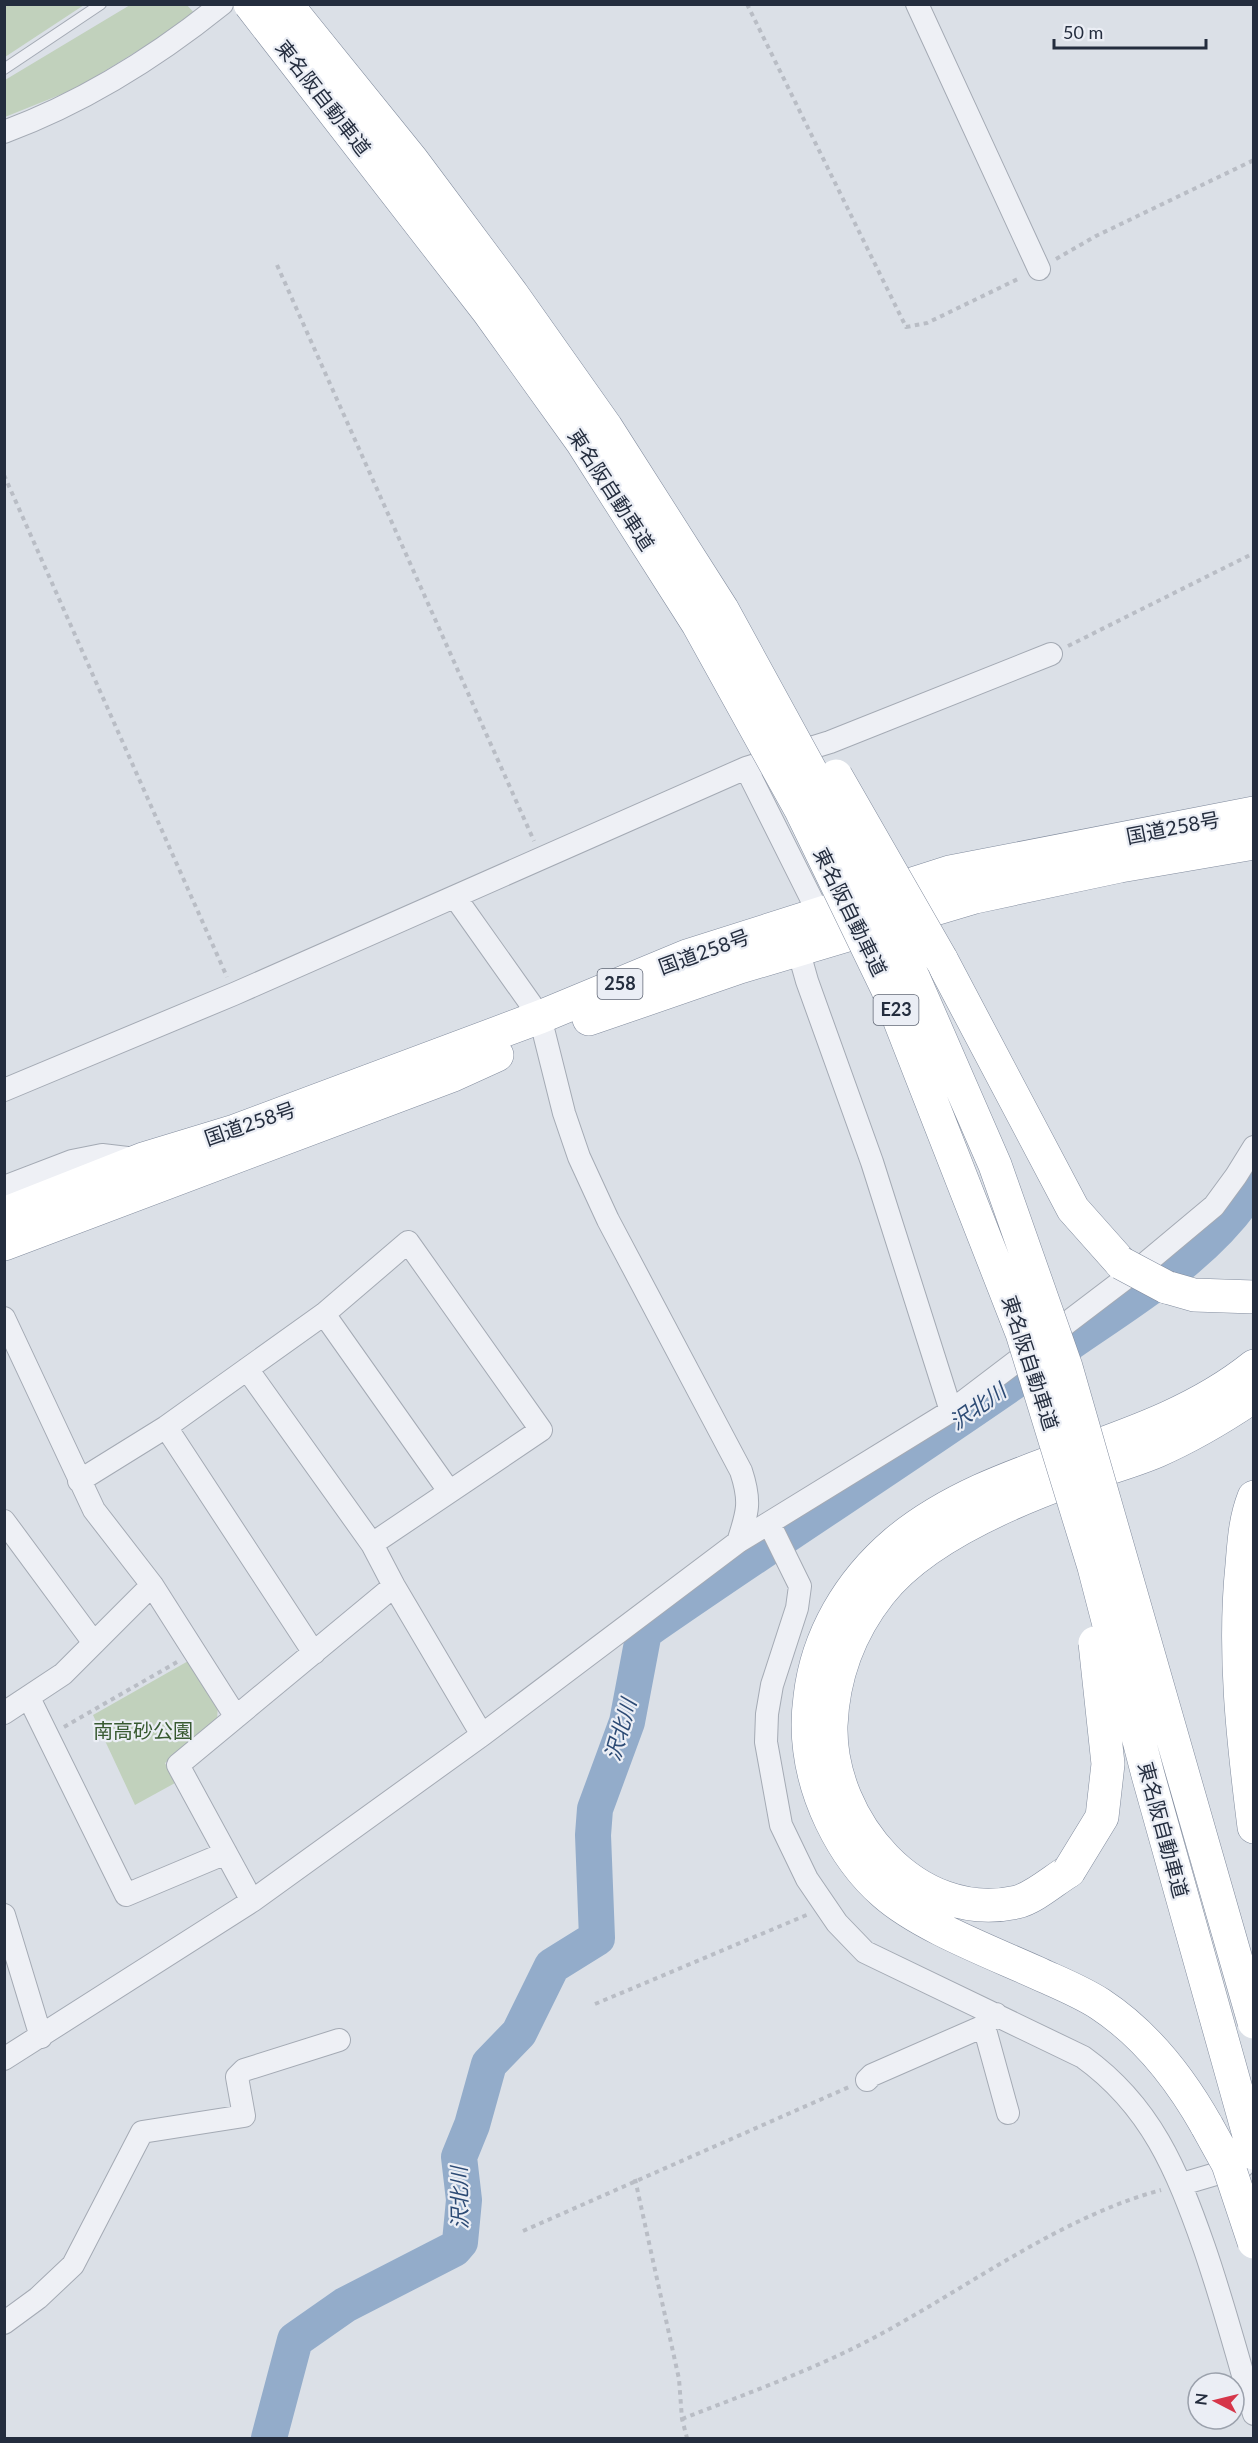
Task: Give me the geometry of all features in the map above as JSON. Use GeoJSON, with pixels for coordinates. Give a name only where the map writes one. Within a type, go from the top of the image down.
{"type":"FeatureCollection","features":[{"type":"Feature","properties":{"kind":"highway","name":"東名阪自動車道"},"geometry":{"type":"LineString","coordinates":[[250,4],[501,330],[582,442],[698,624],[801,810],[887,988],[1022,1333],[1094,1567],[1148,1775],[1254,2153]]}},
{"type":"Feature","properties":{"kind":"highway","name":"東名阪自動車道"},"geometry":{"type":"LineString","coordinates":[[286,4],[412,160],[512,294],[606,427],[722,609],[826,799],[904,958],[995,1165],[1066,1367],[1254,2022]]}},
{"type":"Feature","properties":{"kind":"highway"},"geometry":{"type":"LineString","coordinates":[[722,609],[764,656],[883,855],[941,959],[1073,1209],[1121,1263],[1166,1287],[1194,1295],[1254,1297]]}},
{"type":"Feature","properties":{"kind":"highway","name":"国道258号"},"geometry":{"type":"LineString","coordinates":[[4,1244],[453,1074],[543,1026],[687,956],[950,872],[1254,813]]}},
{"type":"Feature","properties":{"kind":"highway","name":"国道258号"},"geometry":{"type":"LineString","coordinates":[[4,1214],[143,1159],[235,1131],[543,1026],[798,949],[975,897],[1120,866],[1254,843]]}},
{"type":"Feature","properties":{"kind":"highway"},"geometry":{"type":"LineString","coordinates":[[986,1238],[990,1283],[1094,1631],[1108,1764],[1102,1816],[1069,1871],[1019,1902],[986,1905],[954,1901],[913,1884],[889,1863],[850,1808],[837,1772],[831,1727],[836,1684],[846,1651],[860,1621],[880,1592],[906,1565],[943,1538],[1038,1492],[1156,1451],[1223,1417],[1254,1396]]}},
{"type":"Feature","properties":{"kind":"highway"},"geometry":{"type":"LineString","coordinates":[[1254,1366],[1239,1379],[1176,1416],[984,1490],[924,1522],[896,1542],[871,1566],[844,1598],[826,1633],[811,1687],[807,1717],[808,1748],[821,1800],[843,1846],[885,1894],[933,1924],[1099,2004],[1136,2032],[1185,2087],[1208,2126],[1228,2164],[1254,2242]]}},
{"type":"Feature","properties":{"kind":"highway"},"geometry":{"type":"LineString","coordinates":[[1254,1497],[1246,1517],[1238,1603],[1243,1742],[1254,1827]]}},
{"type":"Feature","properties":{"kind":"street"},"geometry":{"type":"LineString","coordinates":[[4,132],[87,96],[147,61],[222,4]]}},
{"type":"Feature","properties":{"kind":"street"},"geometry":{"type":"LineString","coordinates":[[917,4],[1039,269]]}},
{"type":"Feature","properties":{"kind":"street"},"geometry":{"type":"LineString","coordinates":[[4,1090],[234,994],[746,768],[830,742],[1052,654]]}},
{"type":"Feature","properties":{"kind":"street"},"geometry":{"type":"LineString","coordinates":[[746,768],[819,914]]}},
{"type":"Feature","properties":{"kind":"street"},"geometry":{"type":"LineString","coordinates":[[455,897],[543,1026],[564,1113],[579,1157],[608,1220],[741,1470],[749,1494],[745,1520],[738,1542]]}},
{"type":"Feature","properties":{"kind":"street"},"geometry":{"type":"LineString","coordinates":[[798,949],[807,981],[872,1162],[951,1411]]}},
{"type":"Feature","properties":{"kind":"street"},"geometry":{"type":"LineString","coordinates":[[4,2059],[252,1901],[482,1735],[738,1542],[775,1534],[951,1411],[1147,1262],[1214,1206],[1254,1147]]}},
{"type":"Feature","properties":{"kind":"street"},"geometry":{"type":"LineString","coordinates":[[4,1187],[72,1161],[102,1155],[143,1159]]}},
{"type":"Feature","properties":{"kind":"street"},"geometry":{"type":"LineString","coordinates":[[79,1481],[166,1426],[324,1314],[408,1242],[541,1430],[372,1544]]}},
{"type":"Feature","properties":{"kind":"street"},"geometry":{"type":"LineString","coordinates":[[324,1314],[449,1491]]}},
{"type":"Feature","properties":{"kind":"street"},"geometry":{"type":"LineString","coordinates":[[4,1318],[12,1356],[94,1510],[152,1585],[236,1717]]}},
{"type":"Feature","properties":{"kind":"street"},"geometry":{"type":"LineString","coordinates":[[247,1369],[372,1544],[394,1587],[482,1735]]}},
{"type":"Feature","properties":{"kind":"street"},"geometry":{"type":"LineString","coordinates":[[166,1426],[314,1653]]}},
{"type":"Feature","properties":{"kind":"street"},"geometry":{"type":"LineString","coordinates":[[4,1521],[94,1643]]}},
{"type":"Feature","properties":{"kind":"street"},"geometry":{"type":"LineString","coordinates":[[775,1534],[801,1586],[800,1596],[772,1685],[767,1714],[766,1742],[781,1825],[793,1855],[851,1940],[866,1952],[990,2020],[1057,2042],[1104,2072],[1136,2105],[1169,2156],[1182,2184],[1223,2302],[1254,2414]]}},
{"type":"Feature","properties":{"kind":"street"},"geometry":{"type":"LineString","coordinates":[[4,1713],[63,1674],[152,1585]]}},
{"type":"Feature","properties":{"kind":"street"},"geometry":{"type":"LineString","coordinates":[[252,1901],[178,1766],[394,1587]]}},
{"type":"Feature","properties":{"kind":"street"},"geometry":{"type":"LineString","coordinates":[[29,1698],[126,1895],[226,1853]]}},
{"type":"Feature","properties":{"kind":"street"},"geometry":{"type":"LineString","coordinates":[[4,1915],[41,2037]]}},
{"type":"Feature","properties":{"kind":"street"},"geometry":{"type":"LineString","coordinates":[[867,2080],[872,2075],[990,2020]]}},
{"type":"Feature","properties":{"kind":"street"},"geometry":{"type":"LineString","coordinates":[[990,2020],[1008,2113]]}},
{"type":"Feature","properties":{"kind":"street"},"geometry":{"type":"LineString","coordinates":[[4,2323],[38,2298],[73,2265],[142,2132],[244,2116],[237,2077],[244,2070],[339,2040]]}},
{"type":"Feature","properties":{"kind":"street"},"geometry":{"type":"LineString","coordinates":[[1182,2184],[1254,2163]]}},
{"type":"Feature","properties":{"kind":"lane"},"geometry":{"type":"LineString","coordinates":[[4,69],[101,4]]}},
{"type":"Feature","properties":{"kind":"path"},"geometry":{"type":"LineString","coordinates":[[747,4],[906,327],[927,323],[1039,269],[1096,236],[1254,160]]}},
{"type":"Feature","properties":{"kind":"path"},"geometry":{"type":"LineString","coordinates":[[277,265],[542,858]]}},
{"type":"Feature","properties":{"kind":"path"},"geometry":{"type":"LineString","coordinates":[[4,475],[234,994]]}},
{"type":"Feature","properties":{"kind":"path"},"geometry":{"type":"LineString","coordinates":[[1052,654],[1254,553]]}},
{"type":"Feature","properties":{"kind":"path"},"geometry":{"type":"LineString","coordinates":[[48,1737],[195,1652]]}},
{"type":"Feature","properties":{"kind":"path"},"geometry":{"type":"LineString","coordinates":[[595,2004],[826,1906]]}},
{"type":"Feature","properties":{"kind":"path"},"geometry":{"type":"LineString","coordinates":[[523,2231],[635,2179],[867,2080]]}},
{"type":"Feature","properties":{"kind":"path"},"geometry":{"type":"LineString","coordinates":[[635,2179],[680,2379],[682,2419],[687,2439]]}},
{"type":"Feature","properties":{"kind":"path"},"geometry":{"type":"LineString","coordinates":[[682,2419],[836,2357],[938,2303],[1010,2258],[1093,2216],[1152,2192],[1182,2184]]}},
{"type":"Feature","properties":{"kind":"green space"},"geometry":{"type":"Polygon","coordinates":[[[5,4],[84,4],[84,5],[5,57],[5,4]]]}},
{"type":"Feature","properties":{"kind":"green space"},"geometry":{"type":"Polygon","coordinates":[[[130,5],[187,5],[196,15],[77,88],[5,117],[5,80],[130,5]]]}},
{"type":"Feature","properties":{"kind":"green space","name":"南高砂公園"},"geometry":{"type":"Polygon","coordinates":[[[190,1660],[218,1703],[217,1721],[165,1763],[175,1783],[135,1805],[93,1715],[190,1660]]]}},
{"type":"Feature","properties":{"kind":"waterway","name":"沢北川"},"geometry":{"type":"LineString","coordinates":[[269,2438],[295,2340],[345,2305],[454,2249],[460,2242],[464,2200],[459,2157],[472,2125],[489,2064],[519,2033],[552,1966],[597,1938],[593,1835],[595,1809],[627,1722],[644,1632],[1143,1293],[1193,1254],[1215,1233],[1254,1184]]}}]}
